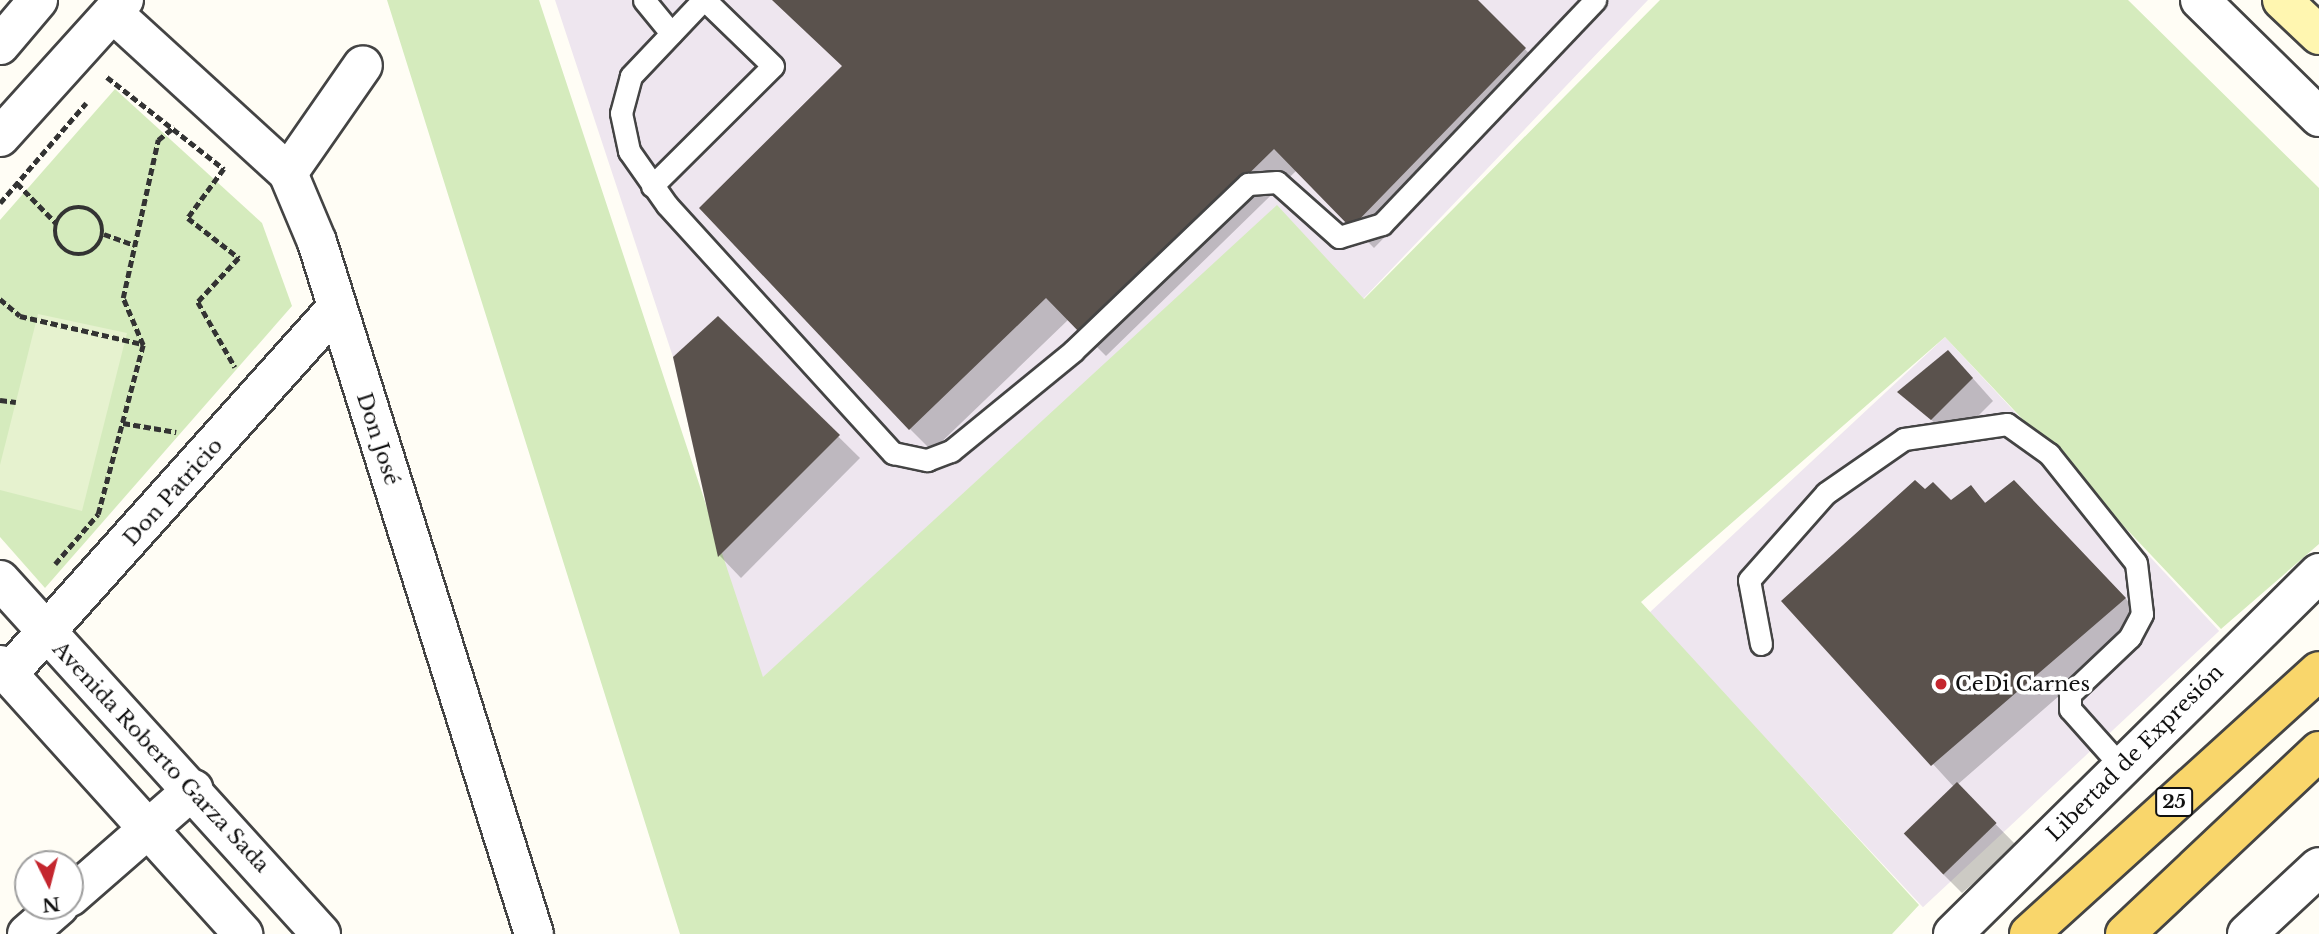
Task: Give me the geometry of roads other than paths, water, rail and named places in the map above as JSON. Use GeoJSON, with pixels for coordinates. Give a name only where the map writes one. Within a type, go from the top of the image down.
{"type":"FeatureCollection","features":[{"type":"Feature","properties":{"kind":"main road"},"geometry":{"type":"LineString","coordinates":[[2282,0],[2319,35]]}},
{"type":"Feature","properties":{"kind":"main road","name":"25"},"geometry":{"type":"LineString","coordinates":[[2029,934],[2319,671]]}},
{"type":"Feature","properties":{"kind":"main road"},"geometry":{"type":"LineString","coordinates":[[2124,934],[2319,751]]}},
{"type":"Feature","properties":{"kind":"street"},"geometry":{"type":"LineString","coordinates":[[0,44],[38,0]]}},
{"type":"Feature","properties":{"kind":"street"},"geometry":{"type":"LineString","coordinates":[[2200,0],[2319,117]]}},
{"type":"Feature","properties":{"kind":"street"},"geometry":{"type":"LineString","coordinates":[[0,137],[119,6]]}},
{"type":"Feature","properties":{"kind":"street","name":"Don José"},"geometry":{"type":"LineString","coordinates":[[119,6],[288,173],[337,309],[534,934]]}},
{"type":"Feature","properties":{"kind":"street"},"geometry":{"type":"LineString","coordinates":[[288,173],[363,65]]}},
{"type":"Feature","properties":{"kind":"street","name":"Don Patricio"},"geometry":{"type":"LineString","coordinates":[[4,669],[47,633],[337,309]]}},
{"type":"Feature","properties":{"kind":"street","name":"Libertad de Expresión"},"geometry":{"type":"LineString","coordinates":[[1953,934],[2319,573]]}},
{"type":"Feature","properties":{"kind":"street","name":"Avenida Roberto Garza Sada"},"geometry":{"type":"LineString","coordinates":[[0,580],[194,789],[321,934]]}},
{"type":"Feature","properties":{"kind":"street"},"geometry":{"type":"LineString","coordinates":[[4,669],[243,934]]}},
{"type":"Feature","properties":{"kind":"street"},"geometry":{"type":"LineString","coordinates":[[84,885],[194,789]]}},
{"type":"Feature","properties":{"kind":"street"},"geometry":{"type":"LineString","coordinates":[[2264,927],[2319,867]]}},
{"type":"Feature","properties":{"kind":"street"},"geometry":{"type":"LineString","coordinates":[[27,934],[43,920]]}},
{"type":"Feature","properties":{"kind":"lane"},"geometry":{"type":"LineString","coordinates":[[644,0],[671,33]]}},
{"type":"Feature","properties":{"kind":"lane"},"geometry":{"type":"LineString","coordinates":[[652,186],[773,66],[704,0],[631,76],[622,95],[629,151],[652,186],[893,453],[938,460],[1073,351],[1248,184],[1277,182],[1339,237],[1382,225],[1595,0]]}},
{"type":"Feature","properties":{"kind":"lane"},"geometry":{"type":"LineString","coordinates":[[1761,644],[1749,580],[1826,493],[1904,439],[2007,424],[2049,454],[2136,563],[2142,614],[2130,638],[2070,694],[2070,709],[2121,766]]}},
{"type":"Feature","properties":{"kind":"place","name":"CeDi Carnes"},"geometry":{"type":"Point","coordinates":[1941,684]}}]}
